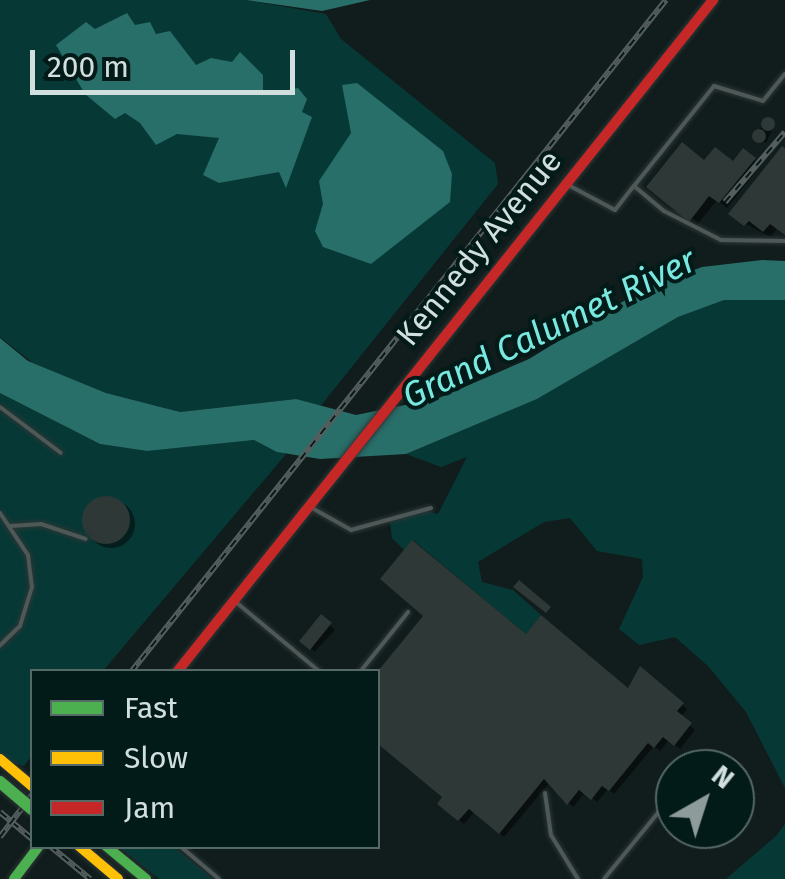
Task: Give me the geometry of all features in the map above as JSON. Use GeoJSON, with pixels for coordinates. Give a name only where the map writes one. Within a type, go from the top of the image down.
{"type":"FeatureCollection","features":[{"type":"Feature","properties":{"kind":"main road","name":"Kennedy Avenue"},"geometry":{"type":"LineString","coordinates":[[179,669],[713,0]]}},
{"type":"Feature","properties":{"kind":"main road"},"geometry":{"type":"LineString","coordinates":[[1,760],[30,784]]}},
{"type":"Feature","properties":{"kind":"main road"},"geometry":{"type":"LineString","coordinates":[[0,782],[30,807]]}},
{"type":"Feature","properties":{"kind":"main road"},"geometry":{"type":"LineString","coordinates":[[14,879],[37,849]]}},
{"type":"Feature","properties":{"kind":"main road"},"geometry":{"type":"LineString","coordinates":[[82,849],[118,879]]}},
{"type":"Feature","properties":{"kind":"main road"},"geometry":{"type":"LineString","coordinates":[[110,849],[146,879]]}},
{"type":"Feature","properties":{"kind":"lane"},"geometry":{"type":"LineString","coordinates":[[566,184],[615,210],[714,86],[763,101],[785,74]]}},
{"type":"Feature","properties":{"kind":"lane"},"geometry":{"type":"LineString","coordinates":[[634,186],[679,220],[721,240],[785,242]]}},
{"type":"Feature","properties":{"kind":"lane"},"geometry":{"type":"LineString","coordinates":[[0,408],[61,452]]}},
{"type":"Feature","properties":{"kind":"lane"},"geometry":{"type":"LineString","coordinates":[[308,506],[351,530],[431,508]]}},
{"type":"Feature","properties":{"kind":"lane"},"geometry":{"type":"LineString","coordinates":[[0,513],[28,555],[32,587],[20,626],[0,645]]}},
{"type":"Feature","properties":{"kind":"lane"},"geometry":{"type":"LineString","coordinates":[[11,526],[41,524],[86,539]]}},
{"type":"Feature","properties":{"kind":"lane"},"geometry":{"type":"LineString","coordinates":[[234,600],[316,669]]}},
{"type":"Feature","properties":{"kind":"lane"},"geometry":{"type":"LineString","coordinates":[[362,669],[408,612]]}},
{"type":"Feature","properties":{"kind":"lane"},"geometry":{"type":"LineString","coordinates":[[545,792],[550,834],[578,879]]}},
{"type":"Feature","properties":{"kind":"lane"},"geometry":{"type":"LineString","coordinates":[[604,879],[655,817]]}},
{"type":"Feature","properties":{"kind":"lane"},"geometry":{"type":"LineString","coordinates":[[184,849],[219,879]]}},
{"type":"Feature","properties":{"kind":"shaded area"},"geometry":{"type":"Polygon","coordinates":[[[0,0],[246,0],[326,14],[341,39],[495,163],[498,184],[319,408],[296,399],[180,412],[106,393],[33,363],[0,337],[0,0]]]}},
{"type":"Feature","properties":{"kind":"shaded area"},"geometry":{"type":"Polygon","coordinates":[[[246,0],[370,0],[322,11],[246,0]]]}},
{"type":"Feature","properties":{"kind":"shaded area"},"geometry":{"type":"Polygon","coordinates":[[[127,13],[135,25],[150,22],[156,34],[170,31],[196,65],[211,58],[232,62],[240,52],[263,75],[263,95],[298,88],[307,99],[302,112],[312,117],[286,188],[279,172],[219,183],[203,175],[219,138],[177,134],[156,145],[140,123],[125,113],[115,119],[85,94],[56,45],[86,22],[95,29],[127,13]]]}},
{"type":"Feature","properties":{"kind":"shaded area"},"geometry":{"type":"Polygon","coordinates":[[[357,83],[443,151],[452,174],[450,202],[371,264],[323,247],[315,231],[323,204],[319,181],[351,133],[342,85],[357,83]]]}},
{"type":"Feature","properties":{"kind":"shaded area"},"geometry":{"type":"Polygon","coordinates":[[[785,261],[785,300],[724,300],[678,317],[537,399],[406,454],[320,459],[277,452],[254,440],[147,451],[100,444],[0,393],[0,338],[28,361],[106,393],[180,412],[296,399],[356,415],[439,398],[529,359],[645,288],[702,267],[785,261]]]}},
{"type":"Feature","properties":{"kind":"shaded area"},"geometry":{"type":"Polygon","coordinates":[[[723,300],[785,300],[785,788],[746,712],[708,666],[675,637],[639,645],[619,629],[643,577],[642,559],[597,551],[570,518],[544,522],[478,562],[482,582],[513,590],[541,615],[526,634],[413,540],[404,550],[392,538],[390,522],[418,509],[438,514],[467,457],[441,467],[406,454],[537,399],[678,317],[723,300]]]}},
{"type":"Feature","properties":{"kind":"shaded area"},"geometry":{"type":"Polygon","coordinates":[[[0,393],[100,444],[147,451],[254,440],[286,454],[105,669],[30,669],[30,758],[24,766],[0,759],[0,393]]]}},
{"type":"Feature","properties":{"kind":"shaded area"},"geometry":{"type":"Polygon","coordinates":[[[785,824],[785,879],[726,879],[776,836],[785,824]]]}},
{"type":"Feature","properties":{"kind":"shaded area"},"geometry":{"type":"Polygon","coordinates":[[[122,849],[176,849],[213,879],[159,879],[122,849]]]}},
{"type":"Feature","properties":{"kind":"building"},"geometry":{"type":"Polygon","coordinates":[[[768,117],[775,124],[768,131],[761,124],[768,117]]]}},
{"type":"Feature","properties":{"kind":"building"},"geometry":{"type":"Polygon","coordinates":[[[759,129],[766,136],[759,143],[752,136],[759,129]]]}},
{"type":"Feature","properties":{"kind":"building"},"geometry":{"type":"Polygon","coordinates":[[[682,142],[704,160],[715,147],[733,161],[743,148],[756,158],[719,203],[709,196],[689,222],[646,187],[682,142]]]}},
{"type":"Feature","properties":{"kind":"building"},"geometry":{"type":"Polygon","coordinates":[[[782,146],[785,235],[770,224],[763,232],[749,221],[744,226],[728,214],[782,146]]]}},
{"type":"Feature","properties":{"kind":"building"},"geometry":{"type":"Polygon","coordinates":[[[106,496],[123,503],[130,520],[123,537],[106,544],[89,537],[82,520],[89,503],[106,496]]]}},
{"type":"Feature","properties":{"kind":"building"},"geometry":{"type":"Polygon","coordinates":[[[412,540],[526,634],[541,615],[628,688],[640,666],[684,703],[677,711],[692,723],[674,746],[663,737],[654,748],[648,743],[609,791],[602,786],[591,800],[579,790],[567,805],[544,779],[499,834],[469,809],[458,821],[437,804],[442,797],[380,746],[380,669],[423,616],[380,579],[412,540]]]}},
{"type":"Feature","properties":{"kind":"building"},"geometry":{"type":"Polygon","coordinates":[[[519,580],[551,607],[546,613],[513,587],[519,580]]]}},
{"type":"Feature","properties":{"kind":"building"},"geometry":{"type":"Polygon","coordinates":[[[321,614],[332,623],[310,650],[299,641],[321,614]]]}},
{"type":"Feature","properties":{"kind":"railway"},"geometry":{"type":"LineString","coordinates":[[133,669],[666,0]]}},
{"type":"Feature","properties":{"kind":"railway"},"geometry":{"type":"LineString","coordinates":[[725,202],[785,132]]}},
{"type":"Feature","properties":{"kind":"railway"},"geometry":{"type":"LineString","coordinates":[[0,837],[30,798]]}},
{"type":"Feature","properties":{"kind":"railway"},"geometry":{"type":"LineString","coordinates":[[0,812],[30,837]]}},
{"type":"Feature","properties":{"kind":"railway"},"geometry":{"type":"LineString","coordinates":[[54,849],[90,879]]}},
{"type":"Feature","properties":{"kind":"traffic: fast"},"geometry":{"type":"LineString","coordinates":[[0,782],[30,807]]}},
{"type":"Feature","properties":{"kind":"traffic: fast"},"geometry":{"type":"LineString","coordinates":[[14,879],[37,849]]}},
{"type":"Feature","properties":{"kind":"traffic: fast"},"geometry":{"type":"LineString","coordinates":[[110,849],[146,879]]}},
{"type":"Feature","properties":{"kind":"traffic: slow"},"geometry":{"type":"LineString","coordinates":[[0,759],[30,784]]}},
{"type":"Feature","properties":{"kind":"traffic: slow"},"geometry":{"type":"LineString","coordinates":[[83,849],[118,879]]}},
{"type":"Feature","properties":{"kind":"traffic: jam"},"geometry":{"type":"LineString","coordinates":[[179,669],[713,0]]}},
{"type":"Feature","properties":{"kind":"water label","name":"Grand Calumet River"},"geometry":{"type":"Point","coordinates":[549,328]}}]}
